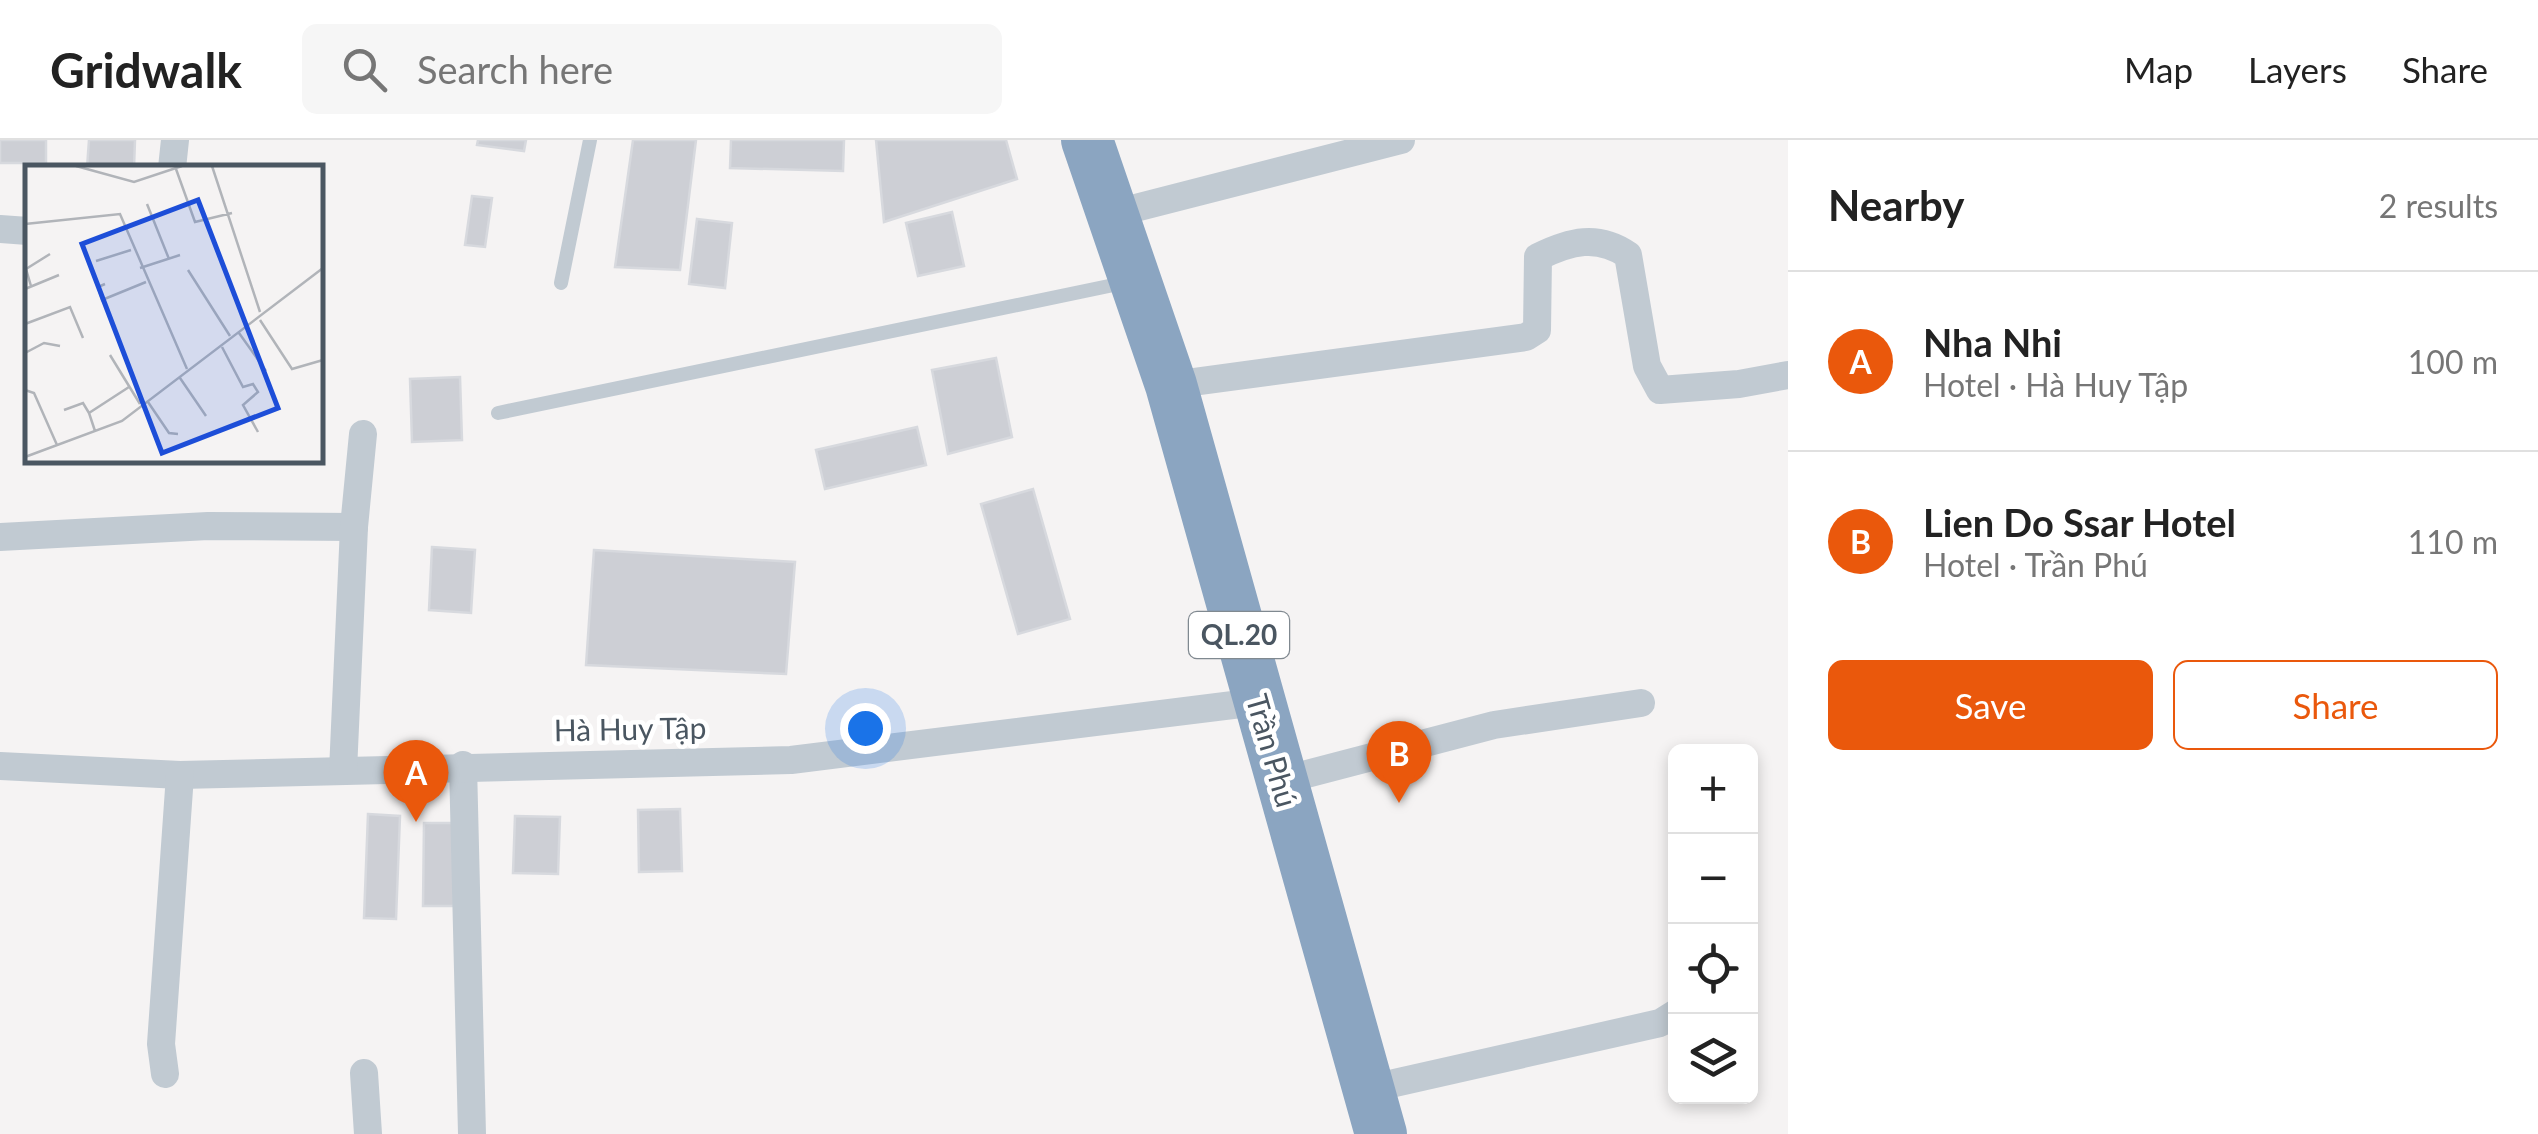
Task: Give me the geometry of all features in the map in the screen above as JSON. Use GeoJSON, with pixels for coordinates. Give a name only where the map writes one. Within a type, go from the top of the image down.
{"type":"FeatureCollection","features":[{"type":"Feature","properties":{"kind":"highway","name":"Trần Phú"},"geometry":{"type":"LineString","coordinates":[[1088,140],[1133,281],[1172,385],[1257,702],[1375,1112]]}},
{"type":"Feature","properties":{"kind":"street"},"geometry":{"type":"LineString","coordinates":[[172,165],[174,140]]}},
{"type":"Feature","properties":{"kind":"street"},"geometry":{"type":"LineString","coordinates":[[1112,214],[1401,140]]}},
{"type":"Feature","properties":{"kind":"street"},"geometry":{"type":"LineString","coordinates":[[0,230],[25,231]]}},
{"type":"Feature","properties":{"kind":"street"},"geometry":{"type":"LineString","coordinates":[[1172,385],[1526,337],[1536,330],[1538,257],[1562,245],[1608,242],[1628,256],[1648,366],[1660,390],[1739,384],[1788,375]]}},
{"type":"Feature","properties":{"kind":"street"},"geometry":{"type":"LineString","coordinates":[[343,771],[354,526],[363,434]]}},
{"type":"Feature","properties":{"kind":"street"},"geometry":{"type":"LineString","coordinates":[[0,537],[208,526],[354,526]]}},
{"type":"Feature","properties":{"kind":"street","name":"Hà Huy Tập"},"geometry":{"type":"LineString","coordinates":[[0,766],[180,775],[463,765],[792,760],[1257,702]]}},
{"type":"Feature","properties":{"kind":"street"},"geometry":{"type":"LineString","coordinates":[[1280,781],[1494,725],[1642,703]]}},
{"type":"Feature","properties":{"kind":"street"},"geometry":{"type":"LineString","coordinates":[[463,765],[472,1134]]}},
{"type":"Feature","properties":{"kind":"street"},"geometry":{"type":"LineString","coordinates":[[165,1074],[161,1044],[180,775]]}},
{"type":"Feature","properties":{"kind":"street"},"geometry":{"type":"LineString","coordinates":[[1375,1112],[1548,1052],[1668,1018]]}},
{"type":"Feature","properties":{"kind":"street"},"geometry":{"type":"LineString","coordinates":[[364,1072],[368,1134]]}},
{"type":"Feature","properties":{"kind":"lane"},"geometry":{"type":"LineString","coordinates":[[562,283],[590,140]]}},
{"type":"Feature","properties":{"kind":"lane"},"geometry":{"type":"LineString","coordinates":[[498,413],[1133,281]]}},
{"type":"Feature","properties":{"kind":"building"},"geometry":{"type":"Polygon","coordinates":[[[0,140],[46,140],[46,163],[0,163],[0,140]]]}},
{"type":"Feature","properties":{"kind":"building"},"geometry":{"type":"Polygon","coordinates":[[[89,140],[135,140],[134,165],[87,165],[89,140]]]}},
{"type":"Feature","properties":{"kind":"building"},"geometry":{"type":"Polygon","coordinates":[[[478,140],[526,140],[524,151],[477,145],[478,140]]]}},
{"type":"Feature","properties":{"kind":"building"},"geometry":{"type":"Polygon","coordinates":[[[633,140],[696,140],[680,270],[615,267],[633,140]]]}},
{"type":"Feature","properties":{"kind":"building"},"geometry":{"type":"Polygon","coordinates":[[[731,140],[844,140],[843,171],[730,168],[731,140]]]}},
{"type":"Feature","properties":{"kind":"building"},"geometry":{"type":"Polygon","coordinates":[[[876,140],[1006,140],[1017,179],[884,222],[876,140]]]}},
{"type":"Feature","properties":{"kind":"building"},"geometry":{"type":"Polygon","coordinates":[[[472,196],[492,198],[485,247],[465,245],[472,196]]]}},
{"type":"Feature","properties":{"kind":"building"},"geometry":{"type":"Polygon","coordinates":[[[952,212],[964,266],[918,276],[906,223],[952,212]]]}},
{"type":"Feature","properties":{"kind":"building"},"geometry":{"type":"Polygon","coordinates":[[[697,219],[732,223],[725,288],[689,284],[697,219]]]}},
{"type":"Feature","properties":{"kind":"building"},"geometry":{"type":"Polygon","coordinates":[[[996,358],[1012,437],[948,454],[932,370],[996,358]]]}},
{"type":"Feature","properties":{"kind":"building"},"geometry":{"type":"Polygon","coordinates":[[[460,377],[462,440],[412,442],[410,379],[460,377]]]}},
{"type":"Feature","properties":{"kind":"building"},"geometry":{"type":"Polygon","coordinates":[[[917,427],[926,465],[825,489],[816,450],[917,427]]]}},
{"type":"Feature","properties":{"kind":"building"},"geometry":{"type":"Polygon","coordinates":[[[1033,489],[1070,619],[1018,634],[981,504],[1033,489]]]}},
{"type":"Feature","properties":{"kind":"building"},"geometry":{"type":"Polygon","coordinates":[[[432,547],[475,550],[471,613],[429,610],[432,547]]]}},
{"type":"Feature","properties":{"kind":"building"},"geometry":{"type":"Polygon","coordinates":[[[594,550],[795,562],[786,674],[586,665],[594,550]]]}},
{"type":"Feature","properties":{"kind":"building"},"geometry":{"type":"Polygon","coordinates":[[[680,809],[682,871],[639,872],[638,810],[680,809]]]}},
{"type":"Feature","properties":{"kind":"building"},"geometry":{"type":"Polygon","coordinates":[[[368,814],[400,816],[396,919],[364,918],[368,814]]]}},
{"type":"Feature","properties":{"kind":"building"},"geometry":{"type":"Polygon","coordinates":[[[515,816],[560,817],[558,874],[513,873],[515,816]]]}},
{"type":"Feature","properties":{"kind":"building"},"geometry":{"type":"Polygon","coordinates":[[[424,823],[455,823],[454,906],[423,906],[424,823]]]}},
{"type":"Feature","properties":{"kind":"place","name":"Lien Do Ssar Hotel"},"geometry":{"type":"Point","coordinates":[1399,803]}},
{"type":"Feature","properties":{"kind":"place","name":"Nha Nhi"},"geometry":{"type":"Point","coordinates":[416,822]}}]}
